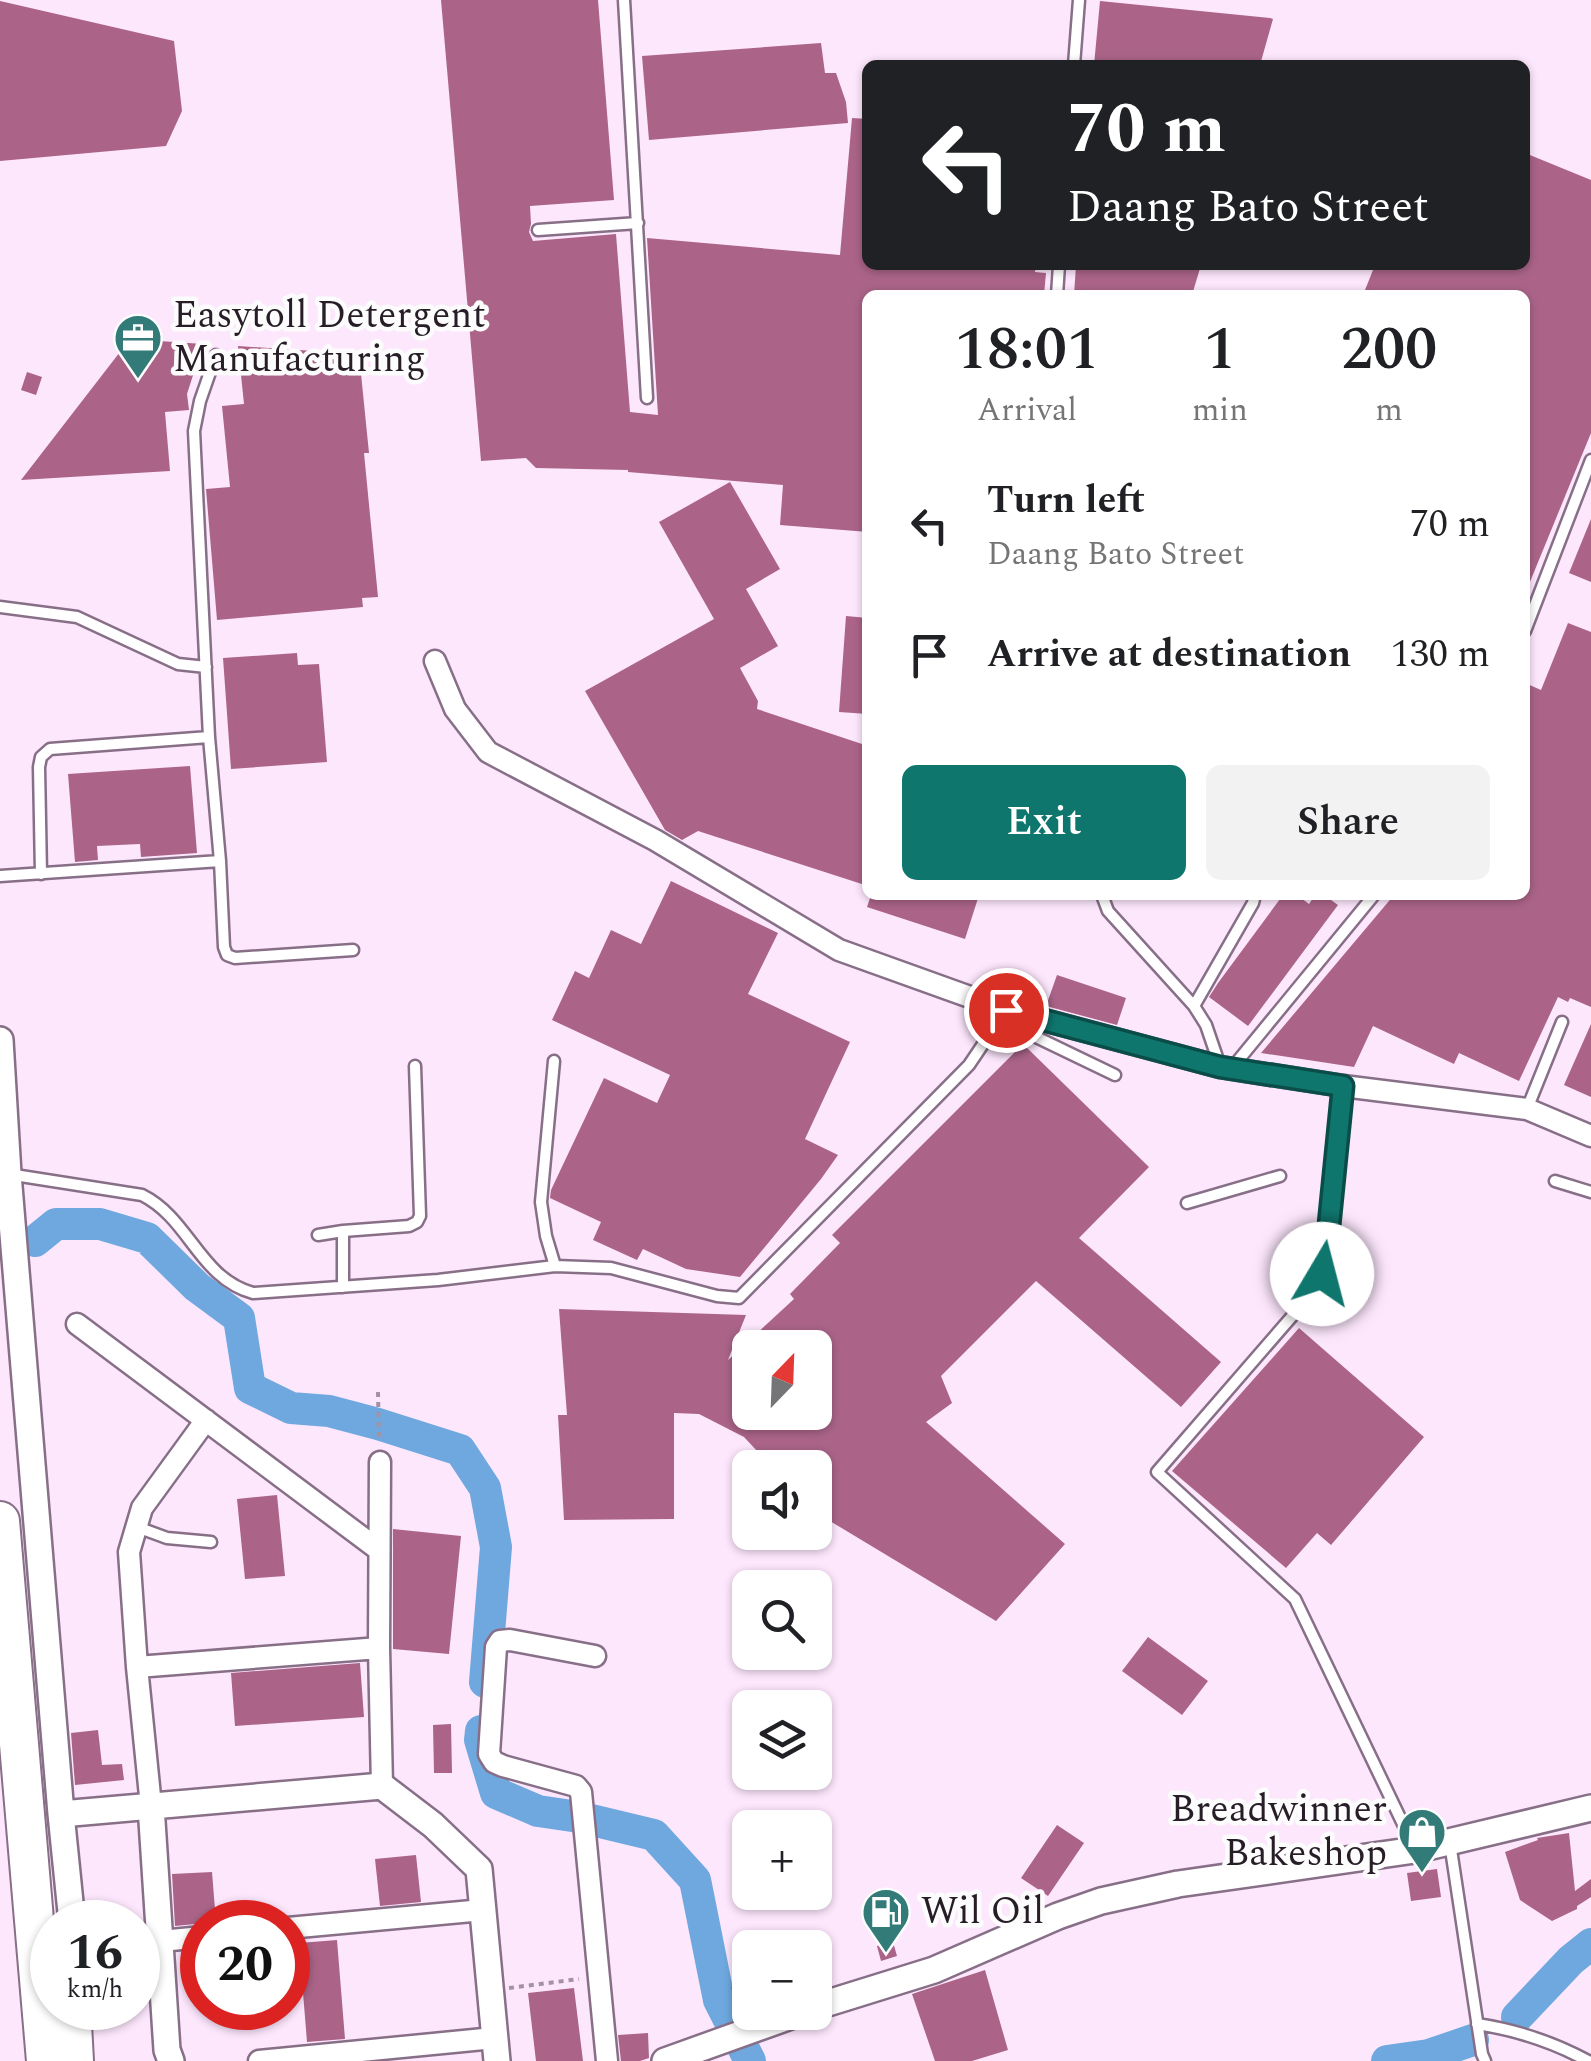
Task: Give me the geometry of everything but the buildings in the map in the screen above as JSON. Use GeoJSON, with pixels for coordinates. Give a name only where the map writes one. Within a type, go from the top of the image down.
{"type":"FeatureCollection","features":[{"type":"Feature","properties":{"kind":"highway"},"geometry":{"type":"LineString","coordinates":[[0,1522],[46,2061]]}},
{"type":"Feature","properties":{"kind":"highway"},"geometry":{"type":"LineString","coordinates":[[72,2030],[74,2061]]}},
{"type":"Feature","properties":{"kind":"street"},"geometry":{"type":"LineString","coordinates":[[434,661],[455,710],[488,752],[655,840],[839,950],[1006,1010],[1226,1068],[1528,1109],[1591,1136]]}},
{"type":"Feature","properties":{"kind":"street"},"geometry":{"type":"LineString","coordinates":[[0,1040],[70,1900]]}},
{"type":"Feature","properties":{"kind":"street"},"geometry":{"type":"LineString","coordinates":[[78,1324],[379,1550]]}},
{"type":"Feature","properties":{"kind":"street"},"geometry":{"type":"LineString","coordinates":[[171,2061],[166,2050],[161,1940],[129,1552],[142,1508],[206,1420]]}},
{"type":"Feature","properties":{"kind":"street"},"geometry":{"type":"LineString","coordinates":[[380,1462],[382,1786]]}},
{"type":"Feature","properties":{"kind":"street"},"geometry":{"type":"LineString","coordinates":[[595,1656],[504,1640],[497,1644],[489,1754],[503,1766],[576,1786],[581,1792],[607,2061]]}},
{"type":"Feature","properties":{"kind":"street"},"geometry":{"type":"LineString","coordinates":[[137,1667],[379,1648]]}},
{"type":"Feature","properties":{"kind":"street"},"geometry":{"type":"LineString","coordinates":[[61,1814],[382,1786],[433,1825],[479,1868],[496,2050],[260,2061]]}},
{"type":"Feature","properties":{"kind":"street"},"geometry":{"type":"LineString","coordinates":[[832,2002],[934,1970],[1102,1901],[1178,1884],[1415,1850],[1591,1808]]}},
{"type":"Feature","properties":{"kind":"street"},"geometry":{"type":"LineString","coordinates":[[310,1926],[483,1910]]}},
{"type":"Feature","properties":{"kind":"street"},"geometry":{"type":"LineString","coordinates":[[161,1940],[180,1938]]}},
{"type":"Feature","properties":{"kind":"street"},"geometry":{"type":"LineString","coordinates":[[81,2030],[85,2061]]}},
{"type":"Feature","properties":{"kind":"street"},"geometry":{"type":"LineString","coordinates":[[666,2061],[753,2030]]}},
{"type":"Feature","properties":{"kind":"lane"},"geometry":{"type":"LineString","coordinates":[[624,0],[647,398]]}},
{"type":"Feature","properties":{"kind":"lane"},"geometry":{"type":"LineString","coordinates":[[1074,60],[1079,0]]}},
{"type":"Feature","properties":{"kind":"lane"},"geometry":{"type":"LineString","coordinates":[[538,230],[638,223]]}},
{"type":"Feature","properties":{"kind":"lane"},"geometry":{"type":"LineString","coordinates":[[216,355],[194,431],[224,947],[227,955],[235,958],[353,950]]}},
{"type":"Feature","properties":{"kind":"lane"},"geometry":{"type":"LineString","coordinates":[[1530,618],[1591,460]]}},
{"type":"Feature","properties":{"kind":"lane"},"geometry":{"type":"LineString","coordinates":[[0,607],[77,617],[178,664],[206,667]]}},
{"type":"Feature","properties":{"kind":"lane"},"geometry":{"type":"LineString","coordinates":[[42,874],[39,768],[41,757],[50,749],[209,737]]}},
{"type":"Feature","properties":{"kind":"lane"},"geometry":{"type":"LineString","coordinates":[[0,876],[220,861]]}},
{"type":"Feature","properties":{"kind":"lane"},"geometry":{"type":"LineString","coordinates":[[1104,900],[1108,912],[1194,1006],[1226,1068],[1370,900]]}},
{"type":"Feature","properties":{"kind":"lane"},"geometry":{"type":"LineString","coordinates":[[1194,1006],[1254,900]]}},
{"type":"Feature","properties":{"kind":"lane"},"geometry":{"type":"LineString","coordinates":[[8,1174],[142,1195],[159,1204],[194,1248],[234,1288],[253,1293],[438,1280],[555,1266],[611,1268],[717,1296],[739,1298],[969,1065],[1006,1010]]}},
{"type":"Feature","properties":{"kind":"lane"},"geometry":{"type":"LineString","coordinates":[[1528,1109],[1562,1022]]}},
{"type":"Feature","properties":{"kind":"lane"},"geometry":{"type":"LineString","coordinates":[[991,1032],[1034,1036],[1114,1075]]}},
{"type":"Feature","properties":{"kind":"lane"},"geometry":{"type":"LineString","coordinates":[[554,1061],[541,1202],[555,1266]]}},
{"type":"Feature","properties":{"kind":"lane"},"geometry":{"type":"LineString","coordinates":[[318,1235],[417,1222],[420,1216],[415,1066]]}},
{"type":"Feature","properties":{"kind":"lane"},"geometry":{"type":"LineString","coordinates":[[1343,1086],[1326,1255],[1314,1291],[1157,1472],[1295,1598],[1415,1850]]}},
{"type":"Feature","properties":{"kind":"lane"},"geometry":{"type":"LineString","coordinates":[[1187,1203],[1280,1176]]}},
{"type":"Feature","properties":{"kind":"lane"},"geometry":{"type":"LineString","coordinates":[[1555,1181],[1591,1192]]}},
{"type":"Feature","properties":{"kind":"lane"},"geometry":{"type":"LineString","coordinates":[[343,1232],[343,1287]]}},
{"type":"Feature","properties":{"kind":"lane"},"geometry":{"type":"LineString","coordinates":[[136,1526],[166,1538],[210,1542]]}},
{"type":"Feature","properties":{"kind":"lane"},"geometry":{"type":"LineString","coordinates":[[1450,1842],[1485,2061]]}},
{"type":"Feature","properties":{"kind":"lane"},"geometry":{"type":"LineString","coordinates":[[1477,2024],[1506,2028],[1588,2061]]}},
{"type":"Feature","properties":{"kind":"path"},"geometry":{"type":"LineString","coordinates":[[378,1392],[380,1462]]}},
{"type":"Feature","properties":{"kind":"path"},"geometry":{"type":"LineString","coordinates":[[491,1990],[599,1977]]}},
{"type":"Feature","properties":{"kind":"waterway"},"geometry":{"type":"LineString","coordinates":[[35,1241],[56,1224],[100,1224],[147,1238],[197,1287],[239,1318],[250,1388],[291,1408],[329,1411],[460,1450],[485,1488],[496,1547],[485,1682]]}},
{"type":"Feature","properties":{"kind":"waterway"},"geometry":{"type":"LineString","coordinates":[[481,1731],[480,1740],[496,1793],[538,1811],[654,1835],[695,1880],[719,2000],[750,2061]]}},
{"type":"Feature","properties":{"kind":"waterway"},"geometry":{"type":"LineString","coordinates":[[1517,2017],[1591,1944]]}},
{"type":"Feature","properties":{"kind":"waterway"},"geometry":{"type":"LineString","coordinates":[[1387,2061],[1429,2055],[1473,2040]]}},
{"type":"Feature","properties":{"kind":"place","name":"Easytoll Detergent Manufacturing"},"geometry":{"type":"Point","coordinates":[138,380]}},
{"type":"Feature","properties":{"kind":"place","name":"Breadwinner Bakeshop"},"geometry":{"type":"Point","coordinates":[1422,1874]}},
{"type":"Feature","properties":{"kind":"place","name":"Wil Oil"},"geometry":{"type":"Point","coordinates":[886,1954]}},
{"type":"Feature","properties":{"kind":"route"},"geometry":{"type":"LineString","coordinates":[[1006,1010],[1220,1067],[1343,1086],[1322,1274]]}}]}
